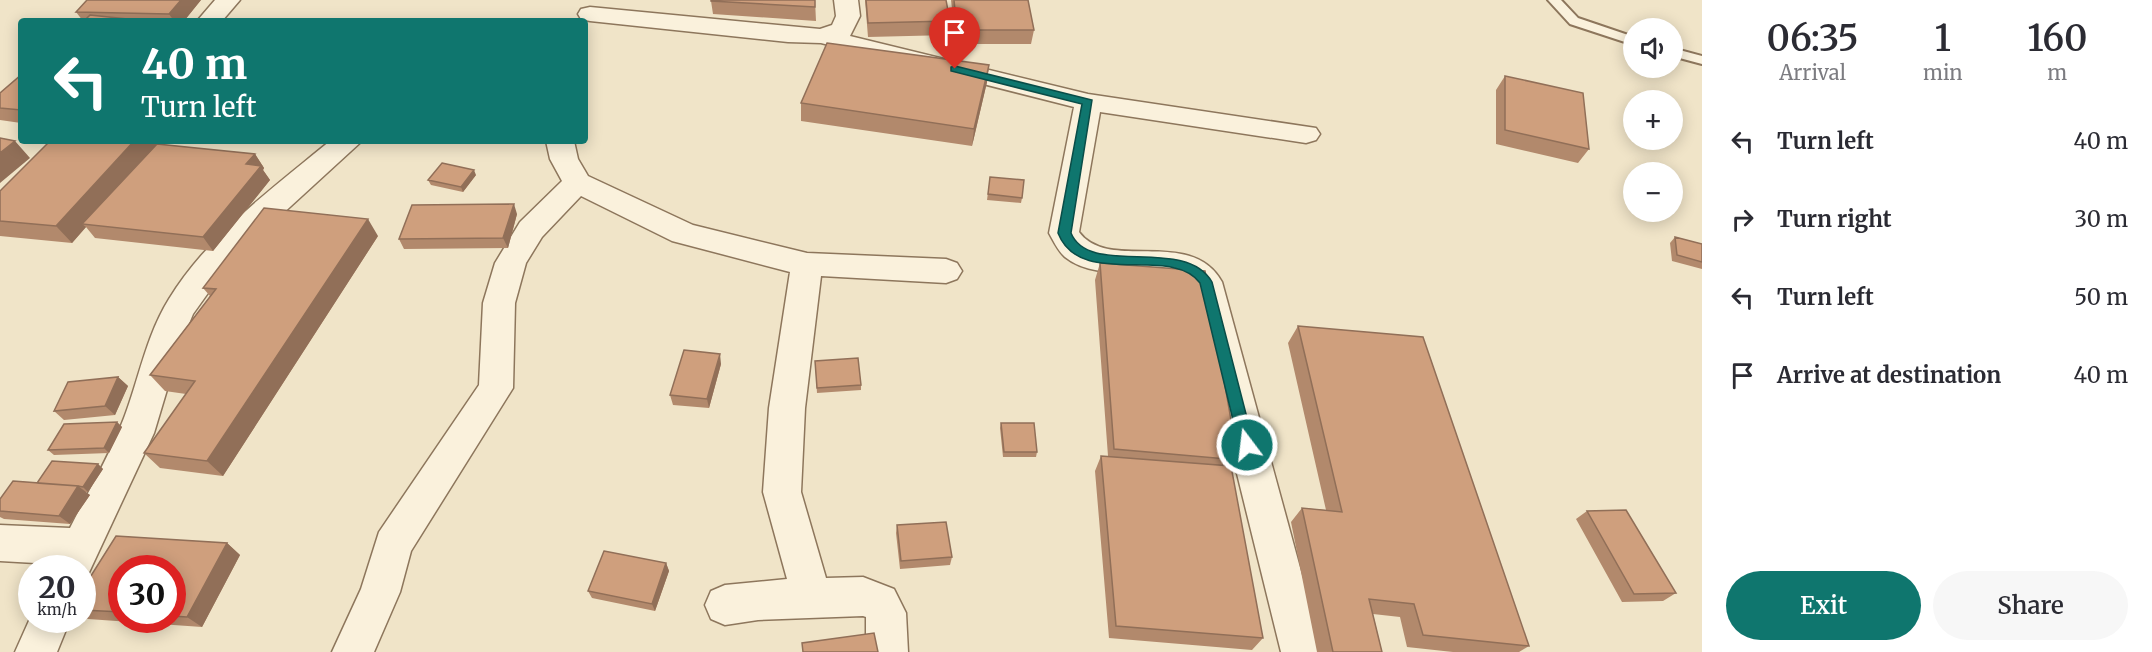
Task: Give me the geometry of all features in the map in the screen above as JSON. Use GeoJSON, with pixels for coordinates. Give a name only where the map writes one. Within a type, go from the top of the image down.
{"type":"FeatureCollection","features":[{"type":"Feature","properties":{"kind":"street"},"geometry":{"type":"LineString","coordinates":[[212,18],[228,0]]}},
{"type":"Feature","properties":{"kind":"street"},"geometry":{"type":"LineString","coordinates":[[822,36],[842,30],[848,16],[846,0]]}},
{"type":"Feature","properties":{"kind":"street"},"geometry":{"type":"LineString","coordinates":[[589,14],[788,35],[822,36],[1088,102],[1306,134]]}},
{"type":"Feature","properties":{"kind":"street"},"geometry":{"type":"LineString","coordinates":[[1088,102],[1064,233],[1068,244],[1078,252],[1095,258],[1177,264],[1191,268],[1206,282],[1302,652]]}},
{"type":"Feature","properties":{"kind":"street"},"geometry":{"type":"LineString","coordinates":[[77,555],[137,431],[159,357],[189,294],[223,252],[274,203],[344,144]]}},
{"type":"Feature","properties":{"kind":"street"},"geometry":{"type":"LineString","coordinates":[[561,144],[564,159],[578,183],[684,233],[746,251],[807,264],[946,272]]}},
{"type":"Feature","properties":{"kind":"street"},"geometry":{"type":"LineString","coordinates":[[352,652],[380,592],[393,545],[496,388],[499,373],[497,330],[501,293],[514,252],[530,229],[578,183]]}},
{"type":"Feature","properties":{"kind":"street"},"geometry":{"type":"LineString","coordinates":[[807,264],[787,408],[782,492],[812,598]]}},
{"type":"Feature","properties":{"kind":"street"},"geometry":{"type":"LineString","coordinates":[[0,543],[61,555]]}},
{"type":"Feature","properties":{"kind":"street"},"geometry":{"type":"LineString","coordinates":[[725,605],[758,600],[867,596],[879,600],[885,609],[887,652]]}},
{"type":"Feature","properties":{"kind":"street"},"geometry":{"type":"LineString","coordinates":[[36,652],[44,633]]}},
{"type":"Feature","properties":{"kind":"lane"},"geometry":{"type":"LineString","coordinates":[[1554,0],[1574,21],[1623,37]]}},
{"type":"Feature","properties":{"kind":"lane"},"geometry":{"type":"LineString","coordinates":[[1683,55],[1702,60]]}},
{"type":"Feature","properties":{"kind":"building"},"geometry":{"type":"Polygon","coordinates":[[[87,0],[181,0],[169,14],[76,12],[87,0]]]}},
{"type":"Feature","properties":{"kind":"building"},"geometry":{"type":"Polygon","coordinates":[[[815,0],[815,7],[711,1],[815,0]]]}},
{"type":"Feature","properties":{"kind":"building"},"geometry":{"type":"Polygon","coordinates":[[[866,0],[946,0],[950,21],[868,23],[866,0]]]}},
{"type":"Feature","properties":{"kind":"building"},"geometry":{"type":"Polygon","coordinates":[[[954,0],[1028,0],[1034,30],[957,30],[954,0]]]}},
{"type":"Feature","properties":{"kind":"building"},"geometry":{"type":"Polygon","coordinates":[[[90,15],[118,18],[87,18],[90,15]]]}},
{"type":"Feature","properties":{"kind":"building"},"geometry":{"type":"Polygon","coordinates":[[[827,43],[989,65],[974,129],[801,103],[827,43]]]}},
{"type":"Feature","properties":{"kind":"building"},"geometry":{"type":"Polygon","coordinates":[[[1505,76],[1583,93],[1589,149],[1505,130],[1505,76]]]}},
{"type":"Feature","properties":{"kind":"building"},"geometry":{"type":"Polygon","coordinates":[[[18,78],[18,110],[0,108],[0,93],[18,78]]]}},
{"type":"Feature","properties":{"kind":"building"},"geometry":{"type":"Polygon","coordinates":[[[0,138],[15,141],[0,153],[0,138]]]}},
{"type":"Feature","properties":{"kind":"building"},"geometry":{"type":"Polygon","coordinates":[[[47,144],[131,144],[56,226],[0,221],[0,191],[47,144]]]}},
{"type":"Feature","properties":{"kind":"building"},"geometry":{"type":"Polygon","coordinates":[[[157,144],[255,154],[246,164],[261,166],[203,237],[82,224],[157,144]]]}},
{"type":"Feature","properties":{"kind":"building"},"geometry":{"type":"Polygon","coordinates":[[[442,163],[474,170],[461,187],[428,180],[442,163]]]}},
{"type":"Feature","properties":{"kind":"building"},"geometry":{"type":"Polygon","coordinates":[[[990,177],[1024,180],[1022,198],[988,194],[990,177]]]}},
{"type":"Feature","properties":{"kind":"building"},"geometry":{"type":"Polygon","coordinates":[[[514,204],[503,238],[399,239],[412,205],[514,204]]]}},
{"type":"Feature","properties":{"kind":"building"},"geometry":{"type":"Polygon","coordinates":[[[264,208],[368,219],[207,461],[144,453],[195,381],[150,375],[216,289],[203,288],[264,208]]]}},
{"type":"Feature","properties":{"kind":"building"},"geometry":{"type":"Polygon","coordinates":[[[1675,237],[1702,244],[1702,262],[1677,255],[1675,237]]]}},
{"type":"Feature","properties":{"kind":"building"},"geometry":{"type":"Polygon","coordinates":[[[1100,263],[1205,271],[1238,460],[1114,449],[1100,263]]]}},
{"type":"Feature","properties":{"kind":"building"},"geometry":{"type":"Polygon","coordinates":[[[1298,326],[1423,337],[1529,646],[1423,635],[1414,604],[1369,599],[1382,652],[1333,652],[1302,508],[1342,512],[1298,326]]]}},
{"type":"Feature","properties":{"kind":"building"},"geometry":{"type":"Polygon","coordinates":[[[684,350],[720,354],[707,399],[670,395],[684,350]]]}},
{"type":"Feature","properties":{"kind":"building"},"geometry":{"type":"Polygon","coordinates":[[[858,358],[861,385],[817,388],[815,361],[858,358]]]}},
{"type":"Feature","properties":{"kind":"building"},"geometry":{"type":"Polygon","coordinates":[[[118,377],[105,406],[54,411],[68,382],[118,377]]]}},
{"type":"Feature","properties":{"kind":"building"},"geometry":{"type":"Polygon","coordinates":[[[117,422],[104,448],[48,450],[64,424],[117,422]]]}},
{"type":"Feature","properties":{"kind":"building"},"geometry":{"type":"Polygon","coordinates":[[[1001,423],[1034,423],[1037,452],[1004,452],[1001,423]]]}},
{"type":"Feature","properties":{"kind":"building"},"geometry":{"type":"Polygon","coordinates":[[[1101,456],[1231,466],[1263,638],[1116,626],[1101,456]]]}},
{"type":"Feature","properties":{"kind":"building"},"geometry":{"type":"Polygon","coordinates":[[[52,461],[98,464],[83,487],[37,483],[52,461]]]}},
{"type":"Feature","properties":{"kind":"building"},"geometry":{"type":"Polygon","coordinates":[[[13,481],[78,486],[59,516],[0,511],[0,499],[13,481]]]}},
{"type":"Feature","properties":{"kind":"building"},"geometry":{"type":"Polygon","coordinates":[[[1626,510],[1676,593],[1634,594],[1587,511],[1626,510]]]}},
{"type":"Feature","properties":{"kind":"building"},"geometry":{"type":"Polygon","coordinates":[[[946,522],[952,557],[901,561],[897,525],[946,522]]]}},
{"type":"Feature","properties":{"kind":"building"},"geometry":{"type":"Polygon","coordinates":[[[116,536],[227,543],[187,617],[186,555],[108,555],[108,611],[96,611],[96,568],[116,536]]]}},
{"type":"Feature","properties":{"kind":"building"},"geometry":{"type":"Polygon","coordinates":[[[604,551],[666,563],[652,604],[588,591],[604,551]]]}},
{"type":"Feature","properties":{"kind":"building"},"geometry":{"type":"Polygon","coordinates":[[[874,633],[878,652],[803,652],[802,643],[874,633]]]}},
{"type":"Feature","properties":{"kind":"route"},"geometry":{"type":"LineString","coordinates":[[955,69],[1088,102],[1064,233],[1068,244],[1078,252],[1095,258],[1177,264],[1200,273],[1206,282],[1210,306],[1247,445]]}}]}
